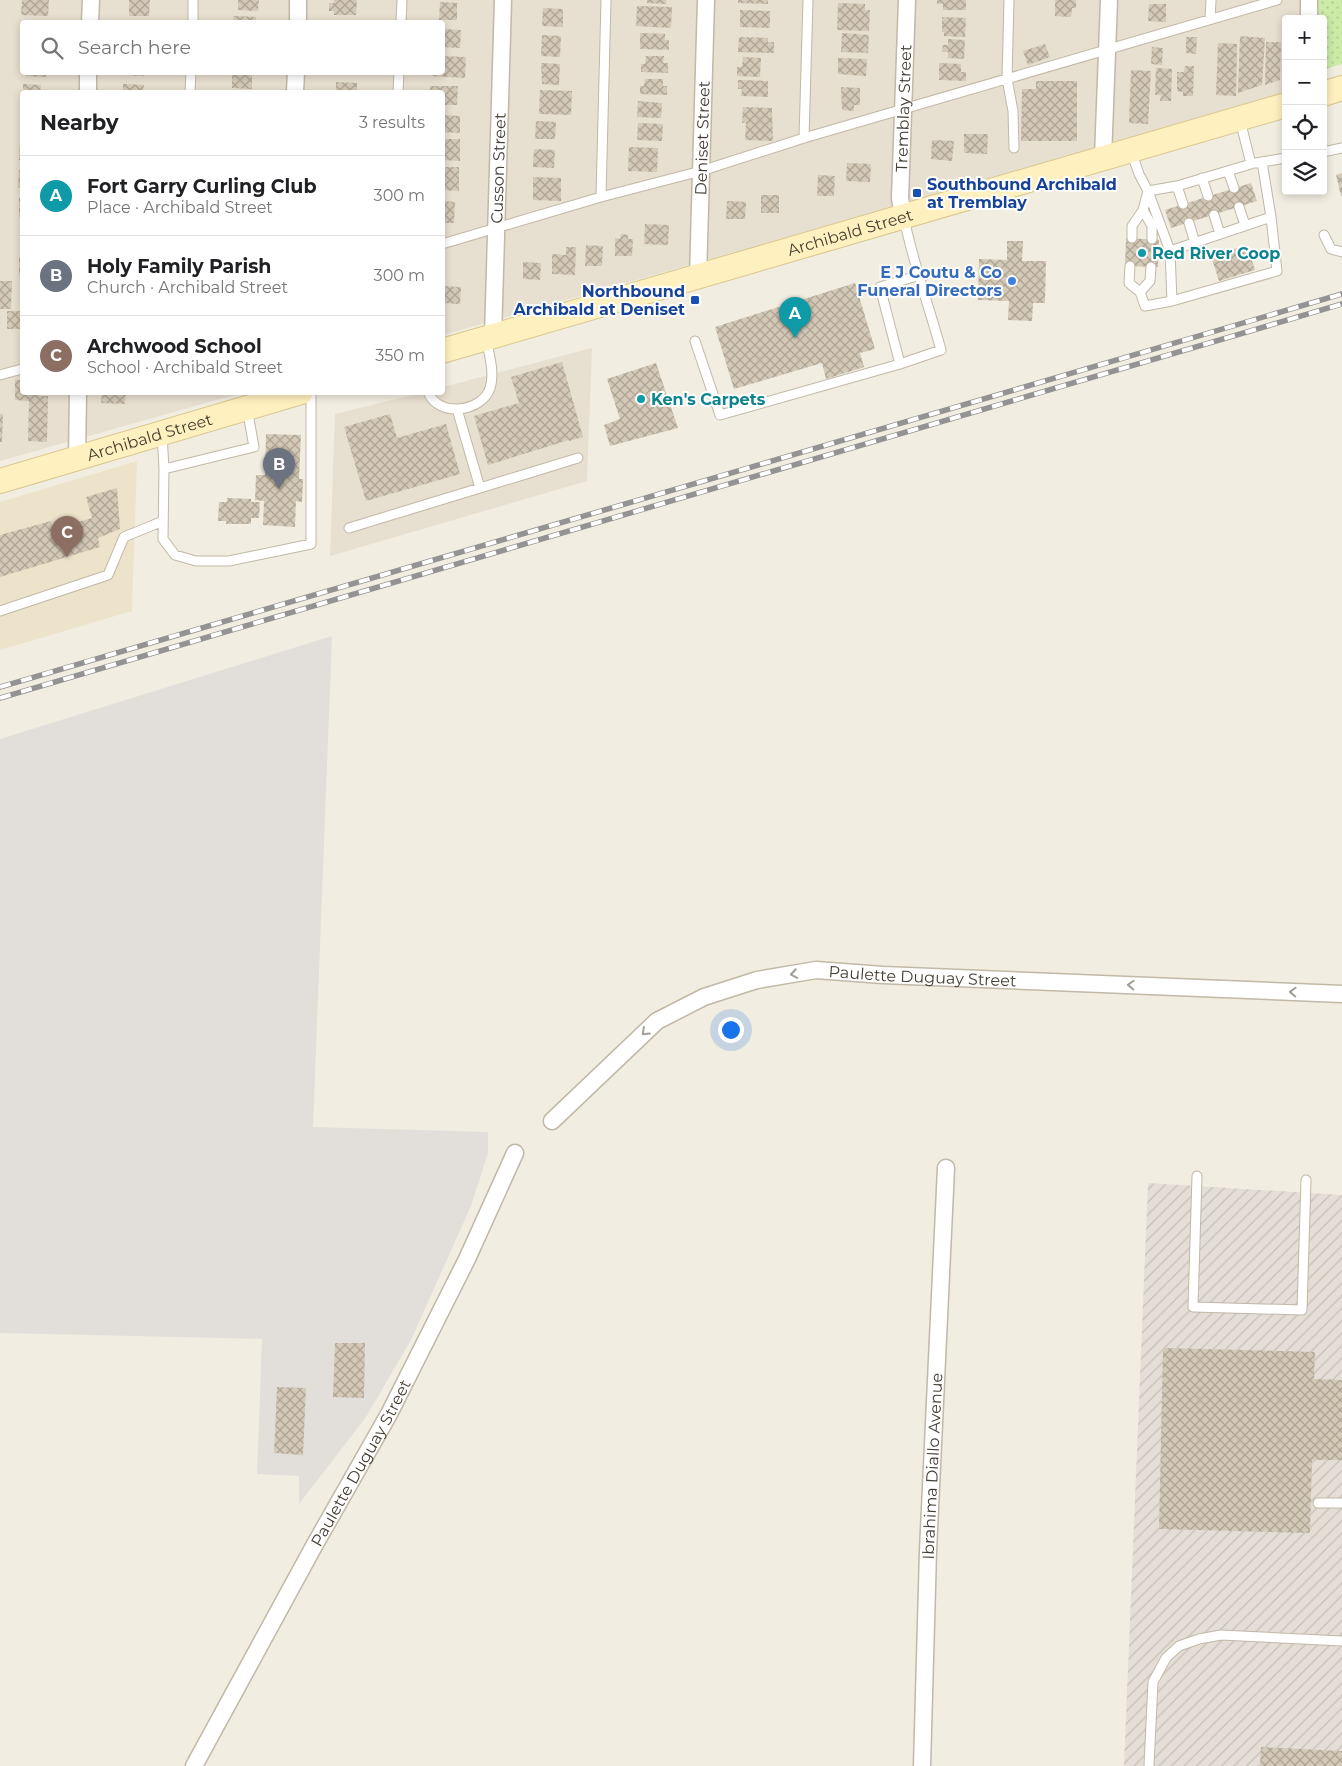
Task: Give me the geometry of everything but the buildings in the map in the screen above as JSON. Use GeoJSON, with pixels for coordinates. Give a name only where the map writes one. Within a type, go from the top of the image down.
{"type":"FeatureCollection","features":[{"type":"Feature","properties":{"kind":"main road"},"geometry":{"type":"LineString","coordinates":[[1327,93],[1342,88]]}},
{"type":"Feature","properties":{"kind":"main road","name":"Archibald Street"},"geometry":{"type":"LineString","coordinates":[[445,350],[1282,106]]}},
{"type":"Feature","properties":{"kind":"main road","name":"Archibald Street"},"geometry":{"type":"LineString","coordinates":[[0,481],[162,434],[286,395]]}},
{"type":"Feature","properties":{"kind":"street"},"geometry":{"type":"LineString","coordinates":[[90,20],[91,0]]}},
{"type":"Feature","properties":{"kind":"street"},"geometry":{"type":"LineString","coordinates":[[298,0],[298,20]]}},
{"type":"Feature","properties":{"kind":"street","name":"Cusson Street"},"geometry":{"type":"LineString","coordinates":[[489,338],[496,228],[503,0]]}},
{"type":"Feature","properties":{"kind":"street","name":"Deniset Street"},"geometry":{"type":"LineString","coordinates":[[698,277],[706,0]]}},
{"type":"Feature","properties":{"kind":"street","name":"Tremblay Street"},"geometry":{"type":"LineString","coordinates":[[903,216],[900,198],[908,0]]}},
{"type":"Feature","properties":{"kind":"street"},"geometry":{"type":"LineString","coordinates":[[1103,158],[1109,0]]}},
{"type":"Feature","properties":{"kind":"street"},"geometry":{"type":"LineString","coordinates":[[1308,15],[1309,0]]}},
{"type":"Feature","properties":{"kind":"street"},"geometry":{"type":"LineString","coordinates":[[88,75],[88,90]]}},
{"type":"Feature","properties":{"kind":"street"},"geometry":{"type":"LineString","coordinates":[[295,90],[296,75]]}},
{"type":"Feature","properties":{"kind":"street"},"geometry":{"type":"LineString","coordinates":[[77,458],[78,395]]}},
{"type":"Feature","properties":{"kind":"street","name":"Paulette Duguay Street"},"geometry":{"type":"LineString","coordinates":[[552,1121],[657,1021],[704,997],[757,980],[816,970],[883,975],[1342,994]]}},
{"type":"Feature","properties":{"kind":"street","name":"Paulette Duguay Street"},"geometry":{"type":"LineString","coordinates":[[194,1766],[309,1554],[389,1414],[467,1259],[515,1154]]}},
{"type":"Feature","properties":{"kind":"street","name":"Ibrahima Diallo Avenue"},"geometry":{"type":"LineString","coordinates":[[922,1766],[928,1551],[946,1168]]}},
{"type":"Feature","properties":{"kind":"lane"},"geometry":{"type":"LineString","coordinates":[[193,0],[193,20]]}},
{"type":"Feature","properties":{"kind":"lane"},"geometry":{"type":"LineString","coordinates":[[401,20],[402,0]]}},
{"type":"Feature","properties":{"kind":"lane"},"geometry":{"type":"LineString","coordinates":[[601,197],[606,0]]}},
{"type":"Feature","properties":{"kind":"lane"},"geometry":{"type":"LineString","coordinates":[[804,138],[808,0]]}},
{"type":"Feature","properties":{"kind":"lane"},"geometry":{"type":"LineString","coordinates":[[1009,0],[1007,79],[1013,111],[1014,148]]}},
{"type":"Feature","properties":{"kind":"lane"},"geometry":{"type":"LineString","coordinates":[[1210,0],[1210,19]]}},
{"type":"Feature","properties":{"kind":"lane"},"geometry":{"type":"LineString","coordinates":[[445,243],[601,197],[701,171],[804,138],[1277,0]]}},
{"type":"Feature","properties":{"kind":"lane"},"geometry":{"type":"LineString","coordinates":[[190,90],[191,75]]}},
{"type":"Feature","properties":{"kind":"lane"},"geometry":{"type":"LineString","coordinates":[[398,90],[399,75]]}},
{"type":"Feature","properties":{"kind":"lane"},"geometry":{"type":"LineString","coordinates":[[1240,120],[1251,164]]}},
{"type":"Feature","properties":{"kind":"lane"},"geometry":{"type":"LineString","coordinates":[[1327,151],[1342,148]]}},
{"type":"Feature","properties":{"kind":"lane"},"geometry":{"type":"LineString","coordinates":[[1131,150],[1170,251],[1172,301]]}},
{"type":"Feature","properties":{"kind":"lane"},"geometry":{"type":"LineString","coordinates":[[1148,191],[1177,186],[1251,164],[1282,159]]}},
{"type":"Feature","properties":{"kind":"lane"},"geometry":{"type":"LineString","coordinates":[[1130,266],[1129,283],[1140,292],[1145,306],[1172,301],[1277,272],[1262,162]]}},
{"type":"Feature","properties":{"kind":"lane"},"geometry":{"type":"LineString","coordinates":[[1228,171],[1234,188]]}},
{"type":"Feature","properties":{"kind":"lane"},"geometry":{"type":"LineString","coordinates":[[1202,178],[1208,196]]}},
{"type":"Feature","properties":{"kind":"lane"},"geometry":{"type":"LineString","coordinates":[[1177,186],[1183,204]]}},
{"type":"Feature","properties":{"kind":"lane"},"geometry":{"type":"LineString","coordinates":[[1132,238],[1132,226],[1143,210],[1148,191]]}},
{"type":"Feature","properties":{"kind":"lane"},"geometry":{"type":"LineString","coordinates":[[1239,207],[1245,225]]}},
{"type":"Feature","properties":{"kind":"lane"},"geometry":{"type":"LineString","coordinates":[[1143,210],[1152,226],[1152,239]]}},
{"type":"Feature","properties":{"kind":"lane"},"geometry":{"type":"LineString","coordinates":[[1214,215],[1220,234]]}},
{"type":"Feature","properties":{"kind":"lane"},"geometry":{"type":"LineString","coordinates":[[695,341],[720,415],[900,364],[941,350],[920,275],[910,248],[903,216]]}},
{"type":"Feature","properties":{"kind":"lane"},"geometry":{"type":"LineString","coordinates":[[1170,251],[1271,217]]}},
{"type":"Feature","properties":{"kind":"lane"},"geometry":{"type":"LineString","coordinates":[[1189,222],[1195,243]]}},
{"type":"Feature","properties":{"kind":"lane"},"geometry":{"type":"LineString","coordinates":[[1324,235],[1331,249],[1342,252]]}},
{"type":"Feature","properties":{"kind":"lane"},"geometry":{"type":"LineString","coordinates":[[1140,292],[1150,281],[1151,267]]}},
{"type":"Feature","properties":{"kind":"lane"},"geometry":{"type":"LineString","coordinates":[[900,364],[880,288],[920,275]]}},
{"type":"Feature","properties":{"kind":"lane"},"geometry":{"type":"LineString","coordinates":[[430,395],[436,404],[445,409],[471,406],[482,400],[490,389],[489,338]]}},
{"type":"Feature","properties":{"kind":"lane"},"geometry":{"type":"LineString","coordinates":[[0,375],[20,370]]}},
{"type":"Feature","properties":{"kind":"lane"},"geometry":{"type":"LineString","coordinates":[[162,434],[164,469],[163,538],[175,554],[196,561],[229,561],[311,544],[311,395]]}},
{"type":"Feature","properties":{"kind":"lane"},"geometry":{"type":"LineString","coordinates":[[164,469],[254,447],[247,408]]}},
{"type":"Feature","properties":{"kind":"lane"},"geometry":{"type":"LineString","coordinates":[[457,409],[480,488]]}},
{"type":"Feature","properties":{"kind":"lane"},"geometry":{"type":"LineString","coordinates":[[349,528],[578,458]]}},
{"type":"Feature","properties":{"kind":"lane"},"geometry":{"type":"LineString","coordinates":[[0,611],[108,576],[124,537],[163,521]]}},
{"type":"Feature","properties":{"kind":"lane"},"geometry":{"type":"LineString","coordinates":[[1197,1176],[1193,1307],[1302,1310],[1306,1180]]}},
{"type":"Feature","properties":{"kind":"lane"},"geometry":{"type":"LineString","coordinates":[[1318,1503],[1342,1503]]}},
{"type":"Feature","properties":{"kind":"lane"},"geometry":{"type":"LineString","coordinates":[[1149,1766],[1153,1682],[1166,1658],[1179,1646],[1199,1638],[1221,1635],[1342,1641]]}},
{"type":"Feature","properties":{"kind":"shaded area"},"geometry":{"type":"Polygon","coordinates":[[[0,0],[1305,0],[1304,15],[1282,15],[1282,96],[445,334],[445,90],[20,90],[20,395],[234,395],[0,461],[0,0]]]}},
{"type":"Feature","properties":{"kind":"shaded area"},"geometry":{"type":"Polygon","coordinates":[[[592,348],[587,481],[330,556],[335,414],[412,395],[445,395],[445,386],[592,348]]]}},
{"type":"Feature","properties":{"kind":"shaded area"},"geometry":{"type":"Polygon","coordinates":[[[137,461],[132,611],[0,650],[0,502],[137,461]]]}},
{"type":"Feature","properties":{"kind":"shaded area"},"geometry":{"type":"Polygon","coordinates":[[[332,636],[313,1127],[488,1132],[488,1153],[471,1206],[411,1340],[366,1417],[299,1504],[299,1476],[257,1474],[262,1339],[0,1333],[0,739],[332,636]]]}},
{"type":"Feature","properties":{"kind":"shaded area"},"geometry":{"type":"Polygon","coordinates":[[[1148,1183],[1342,1195],[1342,1766],[1124,1766],[1148,1183]]]}},
{"type":"Feature","properties":{"kind":"green space"},"geometry":{"type":"Polygon","coordinates":[[[1318,0],[1342,0],[1342,64],[1327,69],[1327,15],[1318,15],[1318,0]]]}},
{"type":"Feature","properties":{"kind":"railway"},"geometry":{"type":"LineString","coordinates":[[0,687],[1342,294]]}},
{"type":"Feature","properties":{"kind":"railway"},"geometry":{"type":"LineString","coordinates":[[0,698],[1342,304]]}},
{"type":"Feature","properties":{"kind":"place","name":"Southbound Archibald at Tremblay"},"geometry":{"type":"Point","coordinates":[917,193]}},
{"type":"Feature","properties":{"kind":"place","name":"Red River Coop"},"geometry":{"type":"Point","coordinates":[1142,253]}},
{"type":"Feature","properties":{"kind":"place","name":"E J Coutu & Co Funeral Directors"},"geometry":{"type":"Point","coordinates":[1012,281]}},
{"type":"Feature","properties":{"kind":"place","name":"Northbound Archibald at Deniset"},"geometry":{"type":"Point","coordinates":[695,300]}},
{"type":"Feature","properties":{"kind":"place","name":"Fort Garry Curling Club"},"geometry":{"type":"Point","coordinates":[795,338]}},
{"type":"Feature","properties":{"kind":"place","name":"Ken's Carpets"},"geometry":{"type":"Point","coordinates":[641,399]}},
{"type":"Feature","properties":{"kind":"place","name":"Holy Family Parish"},"geometry":{"type":"Point","coordinates":[279,489]}},
{"type":"Feature","properties":{"kind":"place","name":"Archwood School"},"geometry":{"type":"Point","coordinates":[67,557]}}]}
